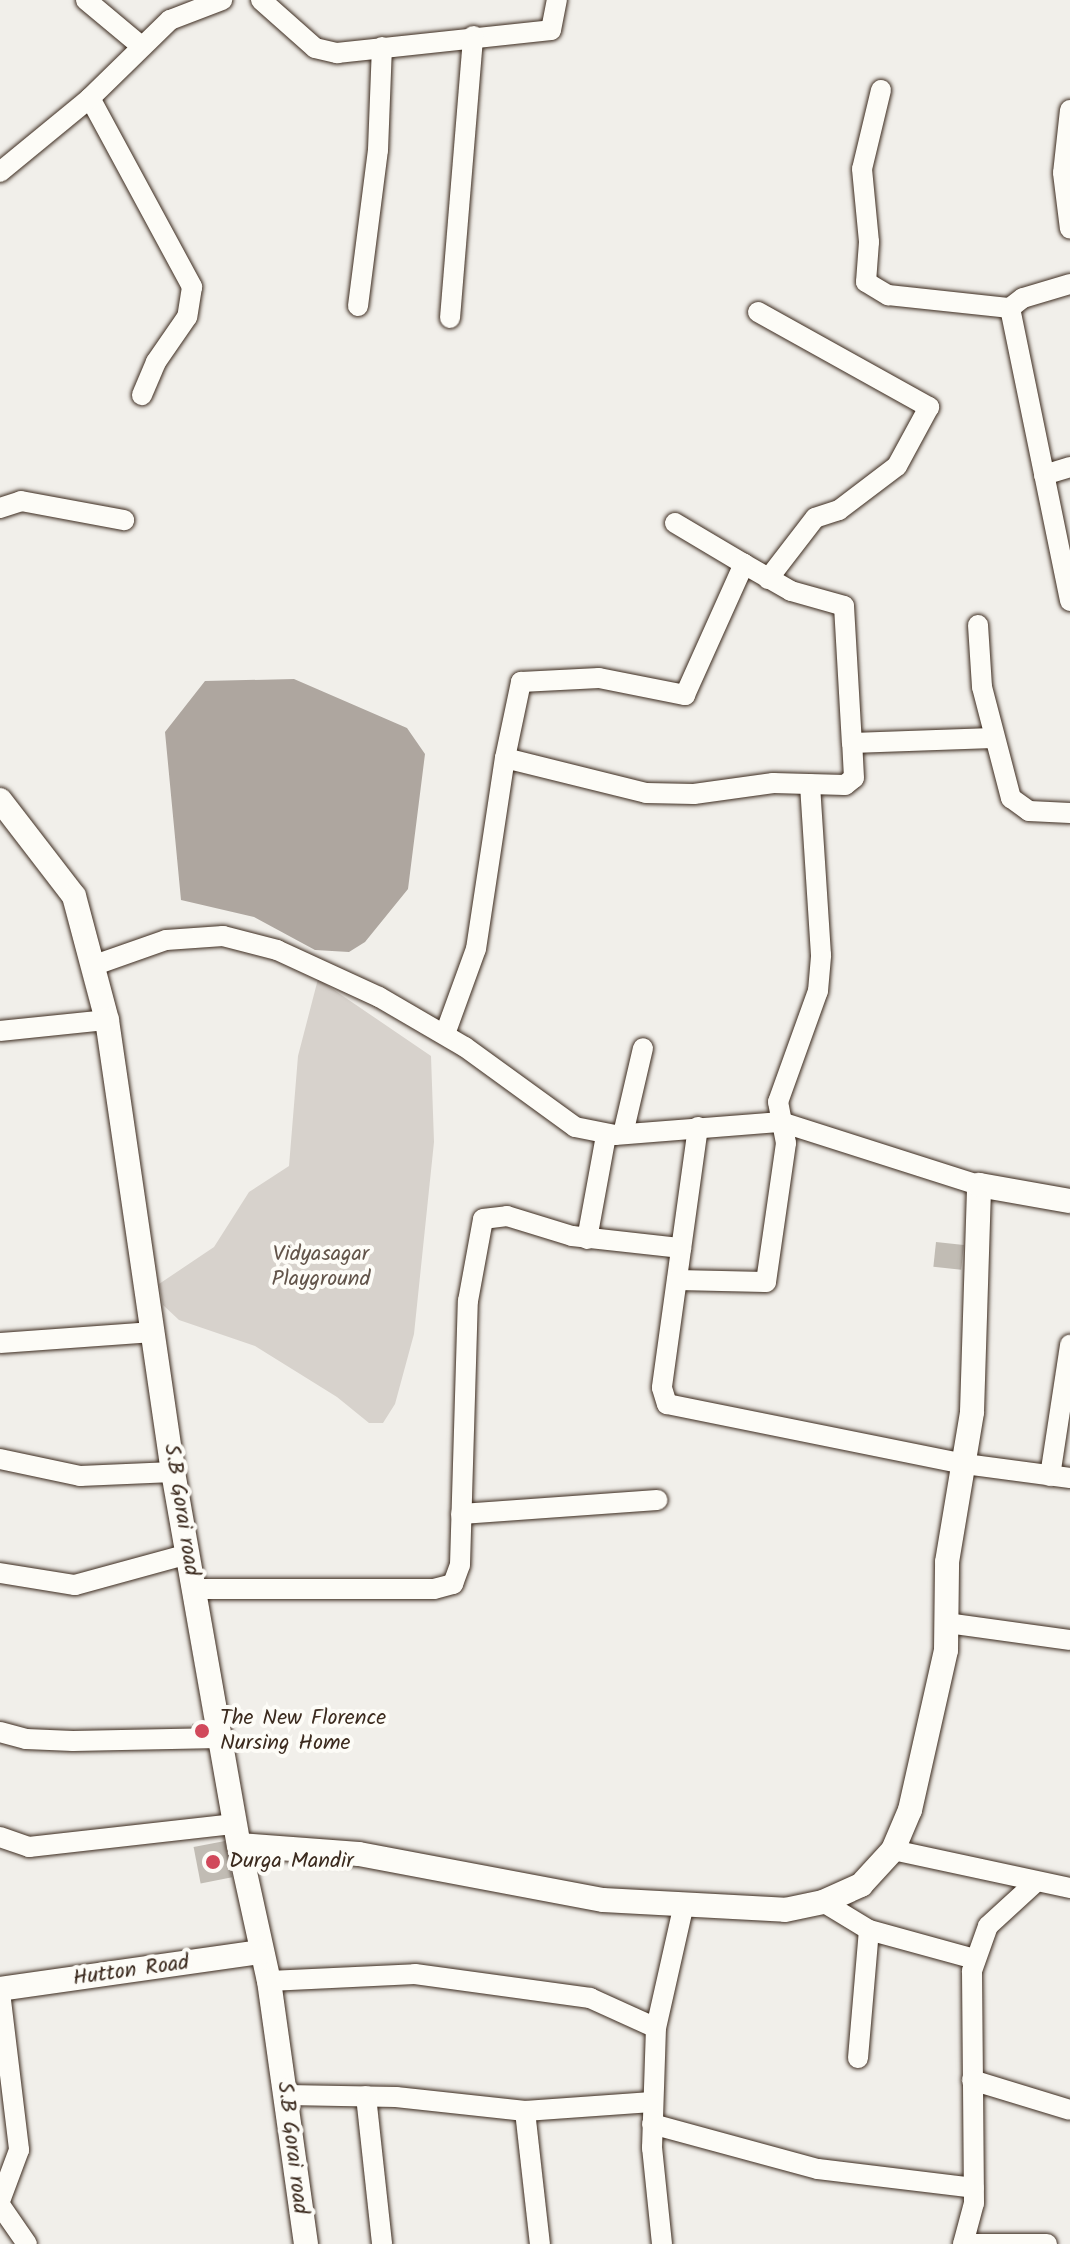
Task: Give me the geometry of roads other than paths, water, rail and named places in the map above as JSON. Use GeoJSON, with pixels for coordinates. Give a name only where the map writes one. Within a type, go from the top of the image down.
{"type":"FeatureCollection","features":[{"type":"Feature","properties":{"kind":"street"},"geometry":{"type":"LineString","coordinates":[[86,0],[99,16],[141,46]]}},
{"type":"Feature","properties":{"kind":"street"},"geometry":{"type":"LineString","coordinates":[[0,172],[90,98],[170,20],[222,0]]}},
{"type":"Feature","properties":{"kind":"street"},"geometry":{"type":"LineString","coordinates":[[261,0],[324,52],[551,30],[557,0]]}},
{"type":"Feature","properties":{"kind":"street"},"geometry":{"type":"LineString","coordinates":[[450,318],[473,36]]}},
{"type":"Feature","properties":{"kind":"street"},"geometry":{"type":"LineString","coordinates":[[358,306],[378,150],[382,47]]}},
{"type":"Feature","properties":{"kind":"street"},"geometry":{"type":"LineString","coordinates":[[881,90],[862,169],[869,288],[1010,308],[1023,298],[1070,284]]}},
{"type":"Feature","properties":{"kind":"street"},"geometry":{"type":"LineString","coordinates":[[90,98],[192,287],[187,317],[156,362],[142,395]]}},
{"type":"Feature","properties":{"kind":"street"},"geometry":{"type":"LineString","coordinates":[[1070,110],[1063,173],[1070,229]]}},
{"type":"Feature","properties":{"kind":"street"},"geometry":{"type":"LineString","coordinates":[[1010,308],[1070,601]]}},
{"type":"Feature","properties":{"kind":"street"},"geometry":{"type":"LineString","coordinates":[[758,312],[929,407],[897,466],[839,510],[815,518],[768,579]]}},
{"type":"Feature","properties":{"kind":"street"},"geometry":{"type":"LineString","coordinates":[[1044,475],[1070,467]]}},
{"type":"Feature","properties":{"kind":"street"},"geometry":{"type":"LineString","coordinates":[[0,508],[21,501],[124,520]]}},
{"type":"Feature","properties":{"kind":"street"},"geometry":{"type":"LineString","coordinates":[[505,758],[666,795],[851,783],[852,743],[844,606],[768,579],[675,523]]}},
{"type":"Feature","properties":{"kind":"street"},"geometry":{"type":"LineString","coordinates":[[445,1034],[476,949],[505,758],[521,682],[599,678],[685,695],[744,564]]}},
{"type":"Feature","properties":{"kind":"street"},"geometry":{"type":"LineString","coordinates":[[978,625],[993,738],[1011,798],[1020,807],[1070,813]]}},
{"type":"Feature","properties":{"kind":"street"},"geometry":{"type":"LineString","coordinates":[[852,743],[993,738]]}},
{"type":"Feature","properties":{"kind":"street"},"geometry":{"type":"LineString","coordinates":[[677,1280],[766,1282],[786,1143],[778,1102],[818,991],[821,955],[810,784]]}},
{"type":"Feature","properties":{"kind":"street","name":"S.B Gorai road"},"geometry":{"type":"LineString","coordinates":[[4,809],[74,896],[107,1020],[173,1472],[237,1834],[269,1981],[306,2244]]}},
{"type":"Feature","properties":{"kind":"street"},"geometry":{"type":"LineString","coordinates":[[92,966],[166,940],[223,936],[277,950],[331,974],[445,1034],[565,1121],[614,1134],[781,1122],[979,1185],[1070,1201]]}},
{"type":"Feature","properties":{"kind":"street"},"geometry":{"type":"LineString","coordinates":[[0,1031],[107,1020]]}},
{"type":"Feature","properties":{"kind":"street"},"geometry":{"type":"LineString","coordinates":[[587,1239],[614,1134],[643,1048]]}},
{"type":"Feature","properties":{"kind":"street"},"geometry":{"type":"LineString","coordinates":[[698,1127],[662,1388],[671,1407],[965,1464],[1060,1477],[1070,1345]]}},
{"type":"Feature","properties":{"kind":"street"},"geometry":{"type":"LineString","coordinates":[[0,1837],[29,1847],[237,1834],[603,1900],[785,1910],[823,1902],[861,1885],[893,1850],[910,1810],[946,1650],[947,1562],[965,1464],[979,1185]]}},
{"type":"Feature","properties":{"kind":"street"},"geometry":{"type":"LineString","coordinates":[[194,1589],[445,1588],[459,1576],[468,1301],[478,1228],[489,1216],[507,1216],[587,1239],[681,1248]]}},
{"type":"Feature","properties":{"kind":"street"},"geometry":{"type":"LineString","coordinates":[[0,1343],[154,1332]]}},
{"type":"Feature","properties":{"kind":"street"},"geometry":{"type":"LineString","coordinates":[[0,1459],[80,1476],[173,1472]]}},
{"type":"Feature","properties":{"kind":"street"},"geometry":{"type":"LineString","coordinates":[[461,1514],[658,1500]]}},
{"type":"Feature","properties":{"kind":"street"},"geometry":{"type":"LineString","coordinates":[[0,1573],[75,1585],[188,1554]]}},
{"type":"Feature","properties":{"kind":"street"},"geometry":{"type":"LineString","coordinates":[[947,1623],[1070,1640]]}},
{"type":"Feature","properties":{"kind":"street"},"geometry":{"type":"LineString","coordinates":[[0,1732],[26,1739],[73,1741],[220,1738]]}},
{"type":"Feature","properties":{"kind":"street"},"geometry":{"type":"LineString","coordinates":[[893,1850],[1070,1888]]}},
{"type":"Feature","properties":{"kind":"street"},"geometry":{"type":"LineString","coordinates":[[1036,1882],[988,1926],[974,1959],[973,2219],[963,2244],[1047,2244]]}},
{"type":"Feature","properties":{"kind":"street"},"geometry":{"type":"LineString","coordinates":[[823,1902],[869,1930],[974,1959]]}},
{"type":"Feature","properties":{"kind":"street"},"geometry":{"type":"LineString","coordinates":[[662,2244],[652,2124],[656,2028],[684,1904]]}},
{"type":"Feature","properties":{"kind":"street"},"geometry":{"type":"LineString","coordinates":[[858,2058],[869,1930]]}},
{"type":"Feature","properties":{"kind":"street","name":"Hutton Road"},"geometry":{"type":"LineString","coordinates":[[0,1990],[261,1952]]}},
{"type":"Feature","properties":{"kind":"street"},"geometry":{"type":"LineString","coordinates":[[269,1981],[415,1974],[590,1998],[656,2028]]}},
{"type":"Feature","properties":{"kind":"street"},"geometry":{"type":"LineString","coordinates":[[0,1990],[19,2150],[0,2203],[27,2244]]}},
{"type":"Feature","properties":{"kind":"street"},"geometry":{"type":"LineString","coordinates":[[972,2080],[1070,2110]]}},
{"type":"Feature","properties":{"kind":"street"},"geometry":{"type":"LineString","coordinates":[[286,2095],[366,2096],[525,2111],[652,2102]]}},
{"type":"Feature","properties":{"kind":"street"},"geometry":{"type":"LineString","coordinates":[[366,2096],[382,2244]]}},
{"type":"Feature","properties":{"kind":"street"},"geometry":{"type":"LineString","coordinates":[[525,2111],[540,2244]]}},
{"type":"Feature","properties":{"kind":"street"},"geometry":{"type":"LineString","coordinates":[[652,2124],[818,2169],[974,2188]]}},
{"type":"Feature","properties":{"kind":"place","name":"The New Florence Nursing Home"},"geometry":{"type":"Point","coordinates":[202,1731]}},
{"type":"Feature","properties":{"kind":"place","name":"Durga Mandir"},"geometry":{"type":"Point","coordinates":[213,1862]}},
{"type":"Feature","properties":{"kind":"park label","name":"Vidyasagar Playground"},"geometry":{"type":"Point","coordinates":[321,1266]}}]}
